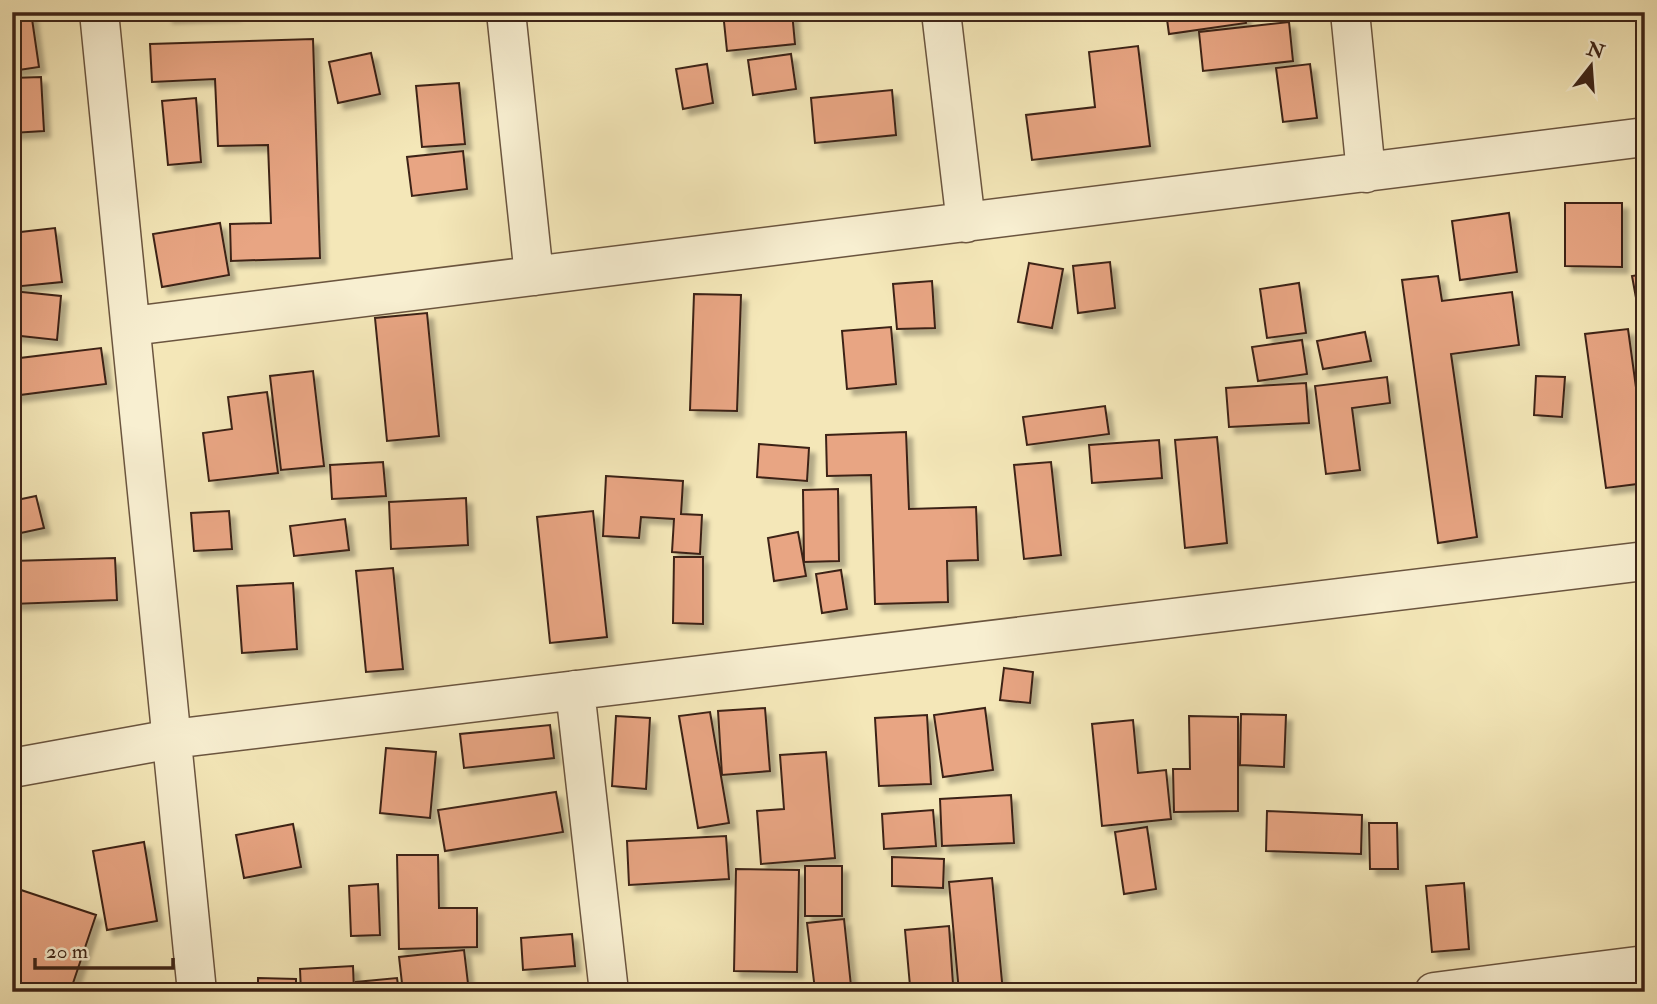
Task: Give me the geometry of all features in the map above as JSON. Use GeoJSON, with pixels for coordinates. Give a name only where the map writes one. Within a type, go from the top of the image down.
{"type":"FeatureCollection","features":[{"type":"Feature","properties":{"kind":"street"},"geometry":{"type":"LineString","coordinates":[[99,12],[197,992]]}},
{"type":"Feature","properties":{"kind":"street"},"geometry":{"type":"LineString","coordinates":[[506,12],[534,276]]}},
{"type":"Feature","properties":{"kind":"street"},"geometry":{"type":"LineString","coordinates":[[942,12],[966,223]]}},
{"type":"Feature","properties":{"kind":"street"},"geometry":{"type":"LineString","coordinates":[[1350,12],[1366,173]]}},
{"type":"Feature","properties":{"kind":"street"},"geometry":{"type":"LineString","coordinates":[[132,326],[1645,137]]}},
{"type":"Feature","properties":{"kind":"street"},"geometry":{"type":"LineString","coordinates":[[12,768],[172,739],[1645,561]]}},
{"type":"Feature","properties":{"kind":"street"},"geometry":{"type":"LineString","coordinates":[[575,690],[609,992]]}},
{"type":"Feature","properties":{"kind":"street"},"geometry":{"type":"LineString","coordinates":[[1434,992],[1645,965]]}},
{"type":"Feature","properties":{"kind":"building"},"geometry":{"type":"Polygon","coordinates":[[[31,12],[39,67],[12,71],[12,13],[31,12]]]}},
{"type":"Feature","properties":{"kind":"building"},"geometry":{"type":"Polygon","coordinates":[[[167,12],[235,12],[235,14],[167,17],[167,12]]]}},
{"type":"Feature","properties":{"kind":"building"},"geometry":{"type":"Polygon","coordinates":[[[723,12],[792,12],[795,44],[727,51],[723,12]]]}},
{"type":"Feature","properties":{"kind":"building"},"geometry":{"type":"Polygon","coordinates":[[[1166,12],[1244,12],[1246,23],[1169,34],[1166,12]]]}},
{"type":"Feature","properties":{"kind":"building"},"geometry":{"type":"Polygon","coordinates":[[[1289,22],[1293,61],[1203,71],[1199,32],[1289,22]]]}},
{"type":"Feature","properties":{"kind":"building"},"geometry":{"type":"Polygon","coordinates":[[[313,39],[320,258],[231,261],[230,224],[271,223],[268,145],[218,146],[215,79],[152,82],[150,44],[313,39]]]}},
{"type":"Feature","properties":{"kind":"building"},"geometry":{"type":"Polygon","coordinates":[[[1138,46],[1150,146],[1032,160],[1026,115],[1095,107],[1089,52],[1138,46]]]}},
{"type":"Feature","properties":{"kind":"building"},"geometry":{"type":"Polygon","coordinates":[[[371,53],[380,94],[338,103],[329,62],[371,53]]]}},
{"type":"Feature","properties":{"kind":"building"},"geometry":{"type":"Polygon","coordinates":[[[791,54],[796,89],[753,95],[748,60],[791,54]]]}},
{"type":"Feature","properties":{"kind":"building"},"geometry":{"type":"Polygon","coordinates":[[[707,64],[713,103],[683,109],[676,69],[707,64]]]}},
{"type":"Feature","properties":{"kind":"building"},"geometry":{"type":"Polygon","coordinates":[[[1310,64],[1317,118],[1283,122],[1276,68],[1310,64]]]}},
{"type":"Feature","properties":{"kind":"building"},"geometry":{"type":"Polygon","coordinates":[[[41,77],[44,131],[12,133],[12,78],[41,77]]]}},
{"type":"Feature","properties":{"kind":"building"},"geometry":{"type":"Polygon","coordinates":[[[459,83],[465,144],[422,147],[416,86],[459,83]]]}},
{"type":"Feature","properties":{"kind":"building"},"geometry":{"type":"Polygon","coordinates":[[[892,90],[896,135],[815,143],[811,98],[892,90]]]}},
{"type":"Feature","properties":{"kind":"building"},"geometry":{"type":"Polygon","coordinates":[[[196,98],[201,162],[168,165],[162,101],[196,98]]]}},
{"type":"Feature","properties":{"kind":"building"},"geometry":{"type":"Polygon","coordinates":[[[463,151],[467,189],[412,196],[407,157],[463,151]]]}},
{"type":"Feature","properties":{"kind":"building"},"geometry":{"type":"Polygon","coordinates":[[[1565,203],[1622,203],[1622,267],[1565,266],[1565,203]]]}},
{"type":"Feature","properties":{"kind":"building"},"geometry":{"type":"Polygon","coordinates":[[[1509,213],[1517,272],[1460,280],[1452,221],[1509,213]]]}},
{"type":"Feature","properties":{"kind":"building"},"geometry":{"type":"Polygon","coordinates":[[[220,223],[229,275],[162,287],[153,234],[220,223]]]}},
{"type":"Feature","properties":{"kind":"building"},"geometry":{"type":"Polygon","coordinates":[[[55,228],[62,282],[12,287],[12,233],[55,228]]]}},
{"type":"Feature","properties":{"kind":"building"},"geometry":{"type":"Polygon","coordinates":[[[1110,262],[1115,308],[1078,313],[1073,266],[1110,262]]]}},
{"type":"Feature","properties":{"kind":"building"},"geometry":{"type":"Polygon","coordinates":[[[1029,263],[1063,269],[1052,328],[1018,322],[1029,263]]]}},
{"type":"Feature","properties":{"kind":"building"},"geometry":{"type":"Polygon","coordinates":[[[1645,274],[1645,325],[1641,325],[1632,276],[1645,274]]]}},
{"type":"Feature","properties":{"kind":"building"},"geometry":{"type":"Polygon","coordinates":[[[1438,276],[1442,301],[1512,292],[1519,345],[1451,354],[1477,537],[1438,543],[1402,280],[1438,276]]]}},
{"type":"Feature","properties":{"kind":"building"},"geometry":{"type":"Polygon","coordinates":[[[932,281],[935,328],[897,329],[893,284],[932,281]]]}},
{"type":"Feature","properties":{"kind":"building"},"geometry":{"type":"Polygon","coordinates":[[[1299,283],[1306,333],[1267,338],[1260,289],[1299,283]]]}},
{"type":"Feature","properties":{"kind":"building"},"geometry":{"type":"Polygon","coordinates":[[[12,291],[61,296],[57,340],[12,335],[12,291]]]}},
{"type":"Feature","properties":{"kind":"building"},"geometry":{"type":"Polygon","coordinates":[[[694,294],[741,295],[737,411],[690,410],[694,294]]]}},
{"type":"Feature","properties":{"kind":"building"},"geometry":{"type":"Polygon","coordinates":[[[427,313],[439,436],[387,441],[375,318],[427,313]]]}},
{"type":"Feature","properties":{"kind":"building"},"geometry":{"type":"Polygon","coordinates":[[[891,327],[896,384],[847,389],[842,331],[891,327]]]}},
{"type":"Feature","properties":{"kind":"building"},"geometry":{"type":"Polygon","coordinates":[[[1628,329],[1645,453],[1645,483],[1606,488],[1585,334],[1628,329]]]}},
{"type":"Feature","properties":{"kind":"building"},"geometry":{"type":"Polygon","coordinates":[[[1365,332],[1371,361],[1323,369],[1317,341],[1365,332]]]}},
{"type":"Feature","properties":{"kind":"building"},"geometry":{"type":"Polygon","coordinates":[[[1645,335],[1645,387],[1637,336],[1645,335]]]}},
{"type":"Feature","properties":{"kind":"building"},"geometry":{"type":"Polygon","coordinates":[[[1302,340],[1307,374],[1258,381],[1252,347],[1302,340]]]}},
{"type":"Feature","properties":{"kind":"building"},"geometry":{"type":"Polygon","coordinates":[[[101,348],[106,384],[12,396],[12,359],[101,348]]]}},
{"type":"Feature","properties":{"kind":"building"},"geometry":{"type":"Polygon","coordinates":[[[313,371],[324,466],[281,470],[270,376],[313,371]]]}},
{"type":"Feature","properties":{"kind":"building"},"geometry":{"type":"Polygon","coordinates":[[[1536,376],[1565,377],[1562,417],[1534,415],[1536,376]]]}},
{"type":"Feature","properties":{"kind":"building"},"geometry":{"type":"Polygon","coordinates":[[[1387,377],[1390,403],[1352,408],[1360,470],[1326,474],[1315,386],[1387,377]]]}},
{"type":"Feature","properties":{"kind":"building"},"geometry":{"type":"Polygon","coordinates":[[[1306,383],[1309,423],[1229,427],[1226,388],[1306,383]]]}},
{"type":"Feature","properties":{"kind":"building"},"geometry":{"type":"Polygon","coordinates":[[[267,392],[278,473],[209,481],[203,433],[232,429],[228,397],[267,392]]]}},
{"type":"Feature","properties":{"kind":"building"},"geometry":{"type":"Polygon","coordinates":[[[1105,406],[1109,434],[1027,445],[1023,417],[1105,406]]]}},
{"type":"Feature","properties":{"kind":"building"},"geometry":{"type":"Polygon","coordinates":[[[906,432],[909,509],[976,507],[978,560],[947,561],[948,602],[875,604],[871,475],[827,476],[826,435],[906,432]]]}},
{"type":"Feature","properties":{"kind":"building"},"geometry":{"type":"Polygon","coordinates":[[[1217,437],[1227,543],[1185,548],[1175,440],[1217,437]]]}},
{"type":"Feature","properties":{"kind":"building"},"geometry":{"type":"Polygon","coordinates":[[[1159,440],[1162,478],[1092,483],[1089,445],[1159,440]]]}},
{"type":"Feature","properties":{"kind":"building"},"geometry":{"type":"Polygon","coordinates":[[[759,444],[809,448],[807,481],[757,477],[759,444]]]}},
{"type":"Feature","properties":{"kind":"building"},"geometry":{"type":"Polygon","coordinates":[[[383,462],[386,496],[332,499],[330,465],[383,462]]]}},
{"type":"Feature","properties":{"kind":"building"},"geometry":{"type":"Polygon","coordinates":[[[1051,462],[1061,555],[1024,559],[1014,465],[1051,462]]]}},
{"type":"Feature","properties":{"kind":"building"},"geometry":{"type":"Polygon","coordinates":[[[606,476],[683,481],[681,514],[702,515],[700,554],[672,552],[674,519],[641,517],[639,538],[603,536],[606,476]]]}},
{"type":"Feature","properties":{"kind":"building"},"geometry":{"type":"Polygon","coordinates":[[[838,489],[839,561],[804,562],[803,490],[838,489]]]}},
{"type":"Feature","properties":{"kind":"building"},"geometry":{"type":"Polygon","coordinates":[[[36,496],[44,528],[16,534],[12,501],[36,496]]]}},
{"type":"Feature","properties":{"kind":"building"},"geometry":{"type":"Polygon","coordinates":[[[466,498],[468,545],[391,549],[389,502],[466,498]]]}},
{"type":"Feature","properties":{"kind":"building"},"geometry":{"type":"Polygon","coordinates":[[[229,511],[232,549],[194,551],[191,513],[229,511]]]}},
{"type":"Feature","properties":{"kind":"building"},"geometry":{"type":"Polygon","coordinates":[[[593,511],[607,637],[550,643],[537,517],[593,511]]]}},
{"type":"Feature","properties":{"kind":"building"},"geometry":{"type":"Polygon","coordinates":[[[345,519],[349,550],[294,556],[290,526],[345,519]]]}},
{"type":"Feature","properties":{"kind":"building"},"geometry":{"type":"Polygon","coordinates":[[[798,532],[806,576],[774,581],[768,538],[798,532]]]}},
{"type":"Feature","properties":{"kind":"building"},"geometry":{"type":"Polygon","coordinates":[[[674,557],[703,557],[703,624],[673,623],[674,557]]]}},
{"type":"Feature","properties":{"kind":"building"},"geometry":{"type":"Polygon","coordinates":[[[115,558],[117,600],[12,604],[12,561],[115,558]]]}},
{"type":"Feature","properties":{"kind":"building"},"geometry":{"type":"Polygon","coordinates":[[[393,568],[403,669],[366,672],[356,571],[393,568]]]}},
{"type":"Feature","properties":{"kind":"building"},"geometry":{"type":"Polygon","coordinates":[[[841,570],[847,609],[822,613],[816,574],[841,570]]]}},
{"type":"Feature","properties":{"kind":"building"},"geometry":{"type":"Polygon","coordinates":[[[293,583],[297,649],[242,653],[237,586],[293,583]]]}},
{"type":"Feature","properties":{"kind":"building"},"geometry":{"type":"Polygon","coordinates":[[[1004,668],[1033,672],[1030,703],[1000,700],[1004,668]]]}},
{"type":"Feature","properties":{"kind":"building"},"geometry":{"type":"Polygon","coordinates":[[[765,708],[770,771],[722,775],[718,711],[765,708]]]}},
{"type":"Feature","properties":{"kind":"building"},"geometry":{"type":"Polygon","coordinates":[[[985,708],[993,770],[943,777],[934,715],[985,708]]]}},
{"type":"Feature","properties":{"kind":"building"},"geometry":{"type":"Polygon","coordinates":[[[710,712],[729,823],[698,828],[679,716],[710,712]]]}},
{"type":"Feature","properties":{"kind":"building"},"geometry":{"type":"Polygon","coordinates":[[[1241,714],[1286,715],[1284,767],[1240,765],[1241,714]]]}},
{"type":"Feature","properties":{"kind":"building"},"geometry":{"type":"Polygon","coordinates":[[[927,715],[931,784],[879,786],[875,718],[927,715]]]}},
{"type":"Feature","properties":{"kind":"building"},"geometry":{"type":"Polygon","coordinates":[[[616,716],[650,718],[646,789],[612,786],[616,716]]]}},
{"type":"Feature","properties":{"kind":"building"},"geometry":{"type":"Polygon","coordinates":[[[1189,716],[1238,717],[1238,811],[1174,812],[1173,769],[1190,769],[1189,716]]]}},
{"type":"Feature","properties":{"kind":"building"},"geometry":{"type":"Polygon","coordinates":[[[1133,720],[1138,773],[1166,770],[1171,819],[1102,826],[1092,724],[1133,720]]]}},
{"type":"Feature","properties":{"kind":"building"},"geometry":{"type":"Polygon","coordinates":[[[550,725],[554,758],[464,768],[460,734],[550,725]]]}},
{"type":"Feature","properties":{"kind":"building"},"geometry":{"type":"Polygon","coordinates":[[[386,748],[436,752],[430,818],[380,813],[386,748]]]}},
{"type":"Feature","properties":{"kind":"building"},"geometry":{"type":"Polygon","coordinates":[[[826,752],[835,858],[761,864],[757,811],[784,809],[780,755],[826,752]]]}},
{"type":"Feature","properties":{"kind":"building"},"geometry":{"type":"Polygon","coordinates":[[[556,792],[563,832],[445,851],[438,810],[556,792]]]}},
{"type":"Feature","properties":{"kind":"building"},"geometry":{"type":"Polygon","coordinates":[[[1011,795],[1014,843],[942,846],[940,799],[1011,795]]]}},
{"type":"Feature","properties":{"kind":"building"},"geometry":{"type":"Polygon","coordinates":[[[933,810],[936,846],[884,849],[882,814],[933,810]]]}},
{"type":"Feature","properties":{"kind":"building"},"geometry":{"type":"Polygon","coordinates":[[[1267,811],[1362,815],[1361,854],[1266,851],[1267,811]]]}},
{"type":"Feature","properties":{"kind":"building"},"geometry":{"type":"Polygon","coordinates":[[[1369,823],[1397,823],[1398,869],[1370,869],[1369,823]]]}},
{"type":"Feature","properties":{"kind":"building"},"geometry":{"type":"Polygon","coordinates":[[[293,824],[301,867],[244,878],[236,835],[293,824]]]}},
{"type":"Feature","properties":{"kind":"building"},"geometry":{"type":"Polygon","coordinates":[[[1147,827],[1156,889],[1124,894],[1115,832],[1147,827]]]}},
{"type":"Feature","properties":{"kind":"building"},"geometry":{"type":"Polygon","coordinates":[[[726,836],[729,879],[629,885],[627,841],[726,836]]]}},
{"type":"Feature","properties":{"kind":"building"},"geometry":{"type":"Polygon","coordinates":[[[144,842],[157,921],[107,930],[93,851],[144,842]]]}},
{"type":"Feature","properties":{"kind":"building"},"geometry":{"type":"Polygon","coordinates":[[[397,855],[438,855],[439,908],[477,908],[477,947],[399,949],[397,855]]]}},
{"type":"Feature","properties":{"kind":"building"},"geometry":{"type":"Polygon","coordinates":[[[892,857],[944,859],[943,888],[892,886],[892,857]]]}},
{"type":"Feature","properties":{"kind":"building"},"geometry":{"type":"Polygon","coordinates":[[[805,866],[842,866],[842,916],[805,916],[805,866]]]}},
{"type":"Feature","properties":{"kind":"building"},"geometry":{"type":"Polygon","coordinates":[[[736,869],[799,870],[797,972],[734,971],[736,869]]]}},
{"type":"Feature","properties":{"kind":"building"},"geometry":{"type":"Polygon","coordinates":[[[992,878],[1003,992],[959,992],[949,882],[992,878]]]}},
{"type":"Feature","properties":{"kind":"building"},"geometry":{"type":"Polygon","coordinates":[[[1464,883],[1469,949],[1432,952],[1426,886],[1464,883]]]}},
{"type":"Feature","properties":{"kind":"building"},"geometry":{"type":"Polygon","coordinates":[[[378,884],[380,935],[351,936],[349,886],[378,884]]]}},
{"type":"Feature","properties":{"kind":"building"},"geometry":{"type":"Polygon","coordinates":[[[12,887],[96,915],[70,992],[12,992],[12,887]]]}},
{"type":"Feature","properties":{"kind":"building"},"geometry":{"type":"Polygon","coordinates":[[[844,919],[851,986],[815,990],[807,923],[844,919]]]}},
{"type":"Feature","properties":{"kind":"building"},"geometry":{"type":"Polygon","coordinates":[[[949,926],[953,984],[910,986],[905,930],[949,926]]]}},
{"type":"Feature","properties":{"kind":"building"},"geometry":{"type":"Polygon","coordinates":[[[572,934],[575,966],[523,970],[521,938],[572,934]]]}},
{"type":"Feature","properties":{"kind":"building"},"geometry":{"type":"Polygon","coordinates":[[[464,950],[469,992],[403,992],[399,957],[464,950]]]}},
{"type":"Feature","properties":{"kind":"building"},"geometry":{"type":"Polygon","coordinates":[[[353,966],[354,992],[301,992],[300,969],[353,966]]]}},
{"type":"Feature","properties":{"kind":"building"},"geometry":{"type":"Polygon","coordinates":[[[258,978],[296,979],[296,992],[258,992],[258,978]]]}},
{"type":"Feature","properties":{"kind":"building"},"geometry":{"type":"Polygon","coordinates":[[[397,978],[399,992],[357,992],[356,982],[397,978]]]}}]}
